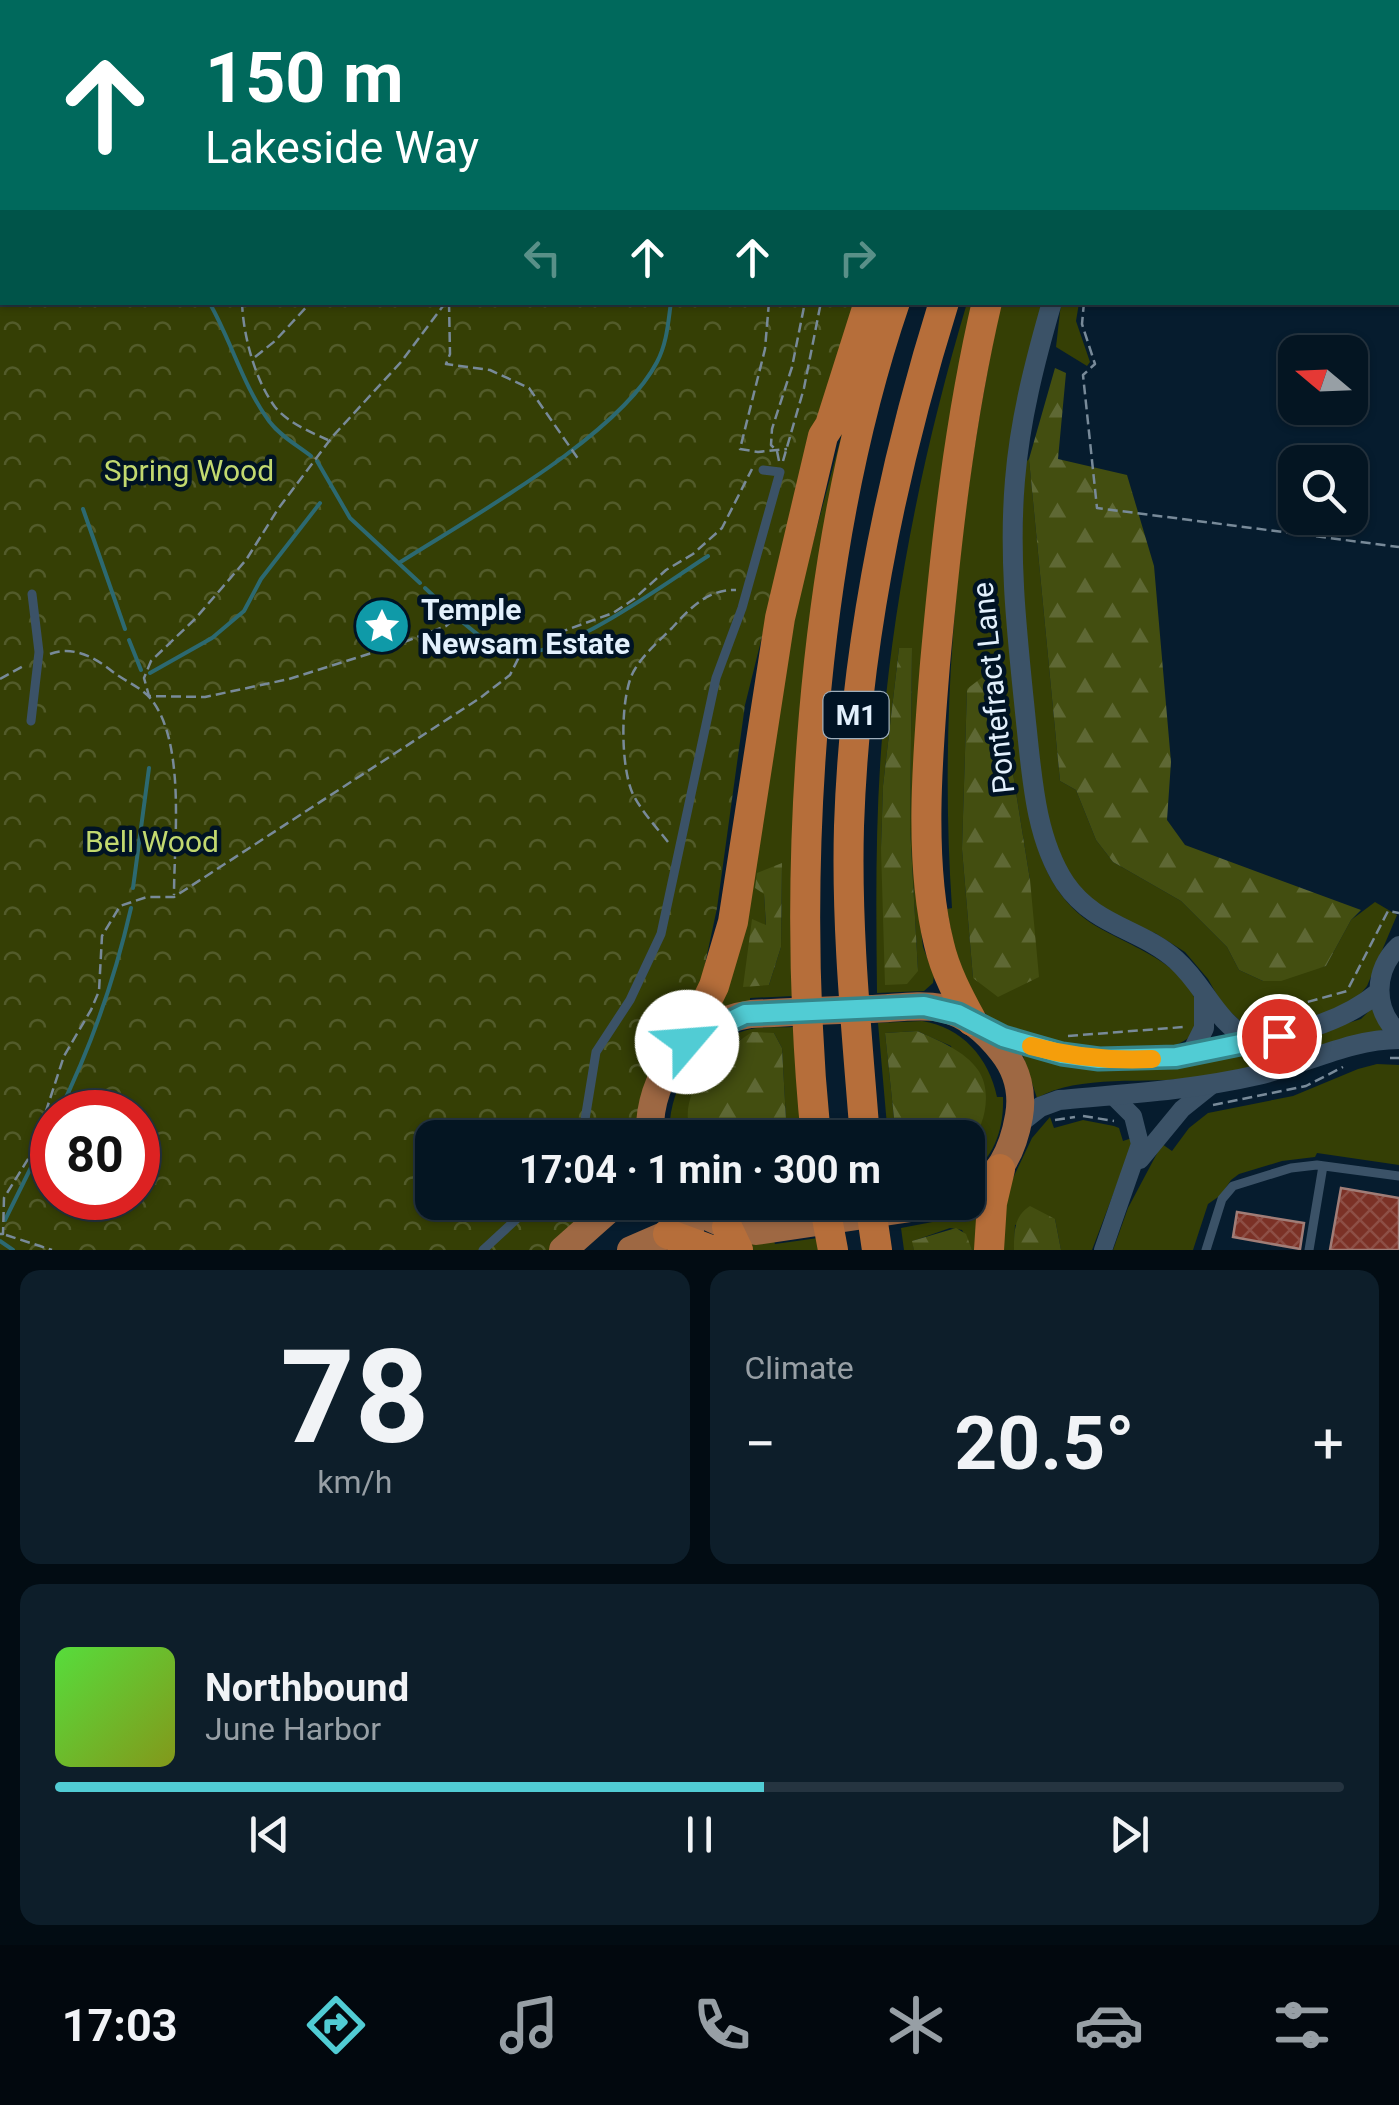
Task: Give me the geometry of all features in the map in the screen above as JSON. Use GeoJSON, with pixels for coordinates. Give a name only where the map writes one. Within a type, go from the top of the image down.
{"type":"FeatureCollection","features":[{"type":"Feature","properties":{"kind":"highway"},"geometry":{"type":"LineString","coordinates":[[823,436],[820,416],[853,305]]}},
{"type":"Feature","properties":{"kind":"highway"},"geometry":{"type":"LineString","coordinates":[[652,1120],[655,1094],[665,1070],[687,1042],[714,986],[733,922],[780,618],[823,436],[830,425],[868,305]]}},
{"type":"Feature","properties":{"kind":"highway","name":"M1"},"geometry":{"type":"LineString","coordinates":[[815,1120],[809,1001],[808,833],[820,658],[843,509],[861,424],[894,305]]}},
{"type":"Feature","properties":{"kind":"highway","name":"M1"},"geometry":{"type":"LineString","coordinates":[[863,1120],[850,944],[849,827],[857,694],[892,488],[943,305]]}},
{"type":"Feature","properties":{"kind":"highway","name":"M1"},"geometry":{"type":"LineString","coordinates":[[975,1023],[948,970],[934,923],[928,792],[947,534],[959,443],[987,305]]}},
{"type":"Feature","properties":{"kind":"highway"},"geometry":{"type":"LineString","coordinates":[[687,1042],[751,1014],[924,1006],[943,1008],[975,1023],[1008,1060],[1017,1078],[1020,1108],[992,1203],[988,1250]]}},
{"type":"Feature","properties":{"kind":"highway"},"geometry":{"type":"LineString","coordinates":[[985,1184],[1000,1170]]}},
{"type":"Feature","properties":{"kind":"highway"},"geometry":{"type":"LineString","coordinates":[[563,1250],[597,1220]]}},
{"type":"Feature","properties":{"kind":"highway"},"geometry":{"type":"LineString","coordinates":[[708,1220],[733,1240]]}},
{"type":"Feature","properties":{"kind":"highway"},"geometry":{"type":"LineString","coordinates":[[827,1220],[833,1250]]}},
{"type":"Feature","properties":{"kind":"highway"},"geometry":{"type":"LineString","coordinates":[[631,1250],[668,1234],[733,1240],[856,1220]]}},
{"type":"Feature","properties":{"kind":"highway"},"geometry":{"type":"LineString","coordinates":[[873,1220],[877,1250]]}},
{"type":"Feature","properties":{"kind":"street","name":"Pontefract Lane"},"geometry":{"type":"LineString","coordinates":[[1051,305],[1028,390],[1020,437],[1012,540],[1013,597],[1028,743],[1042,831],[1058,870],[1078,899],[1113,926],[1174,958],[1224,1023],[1252,1042]]}},
{"type":"Feature","properties":{"kind":"street"},"geometry":{"type":"LineString","coordinates":[[1102,1250],[1117,1202],[1132,1173],[1167,1124],[1211,1096],[1364,1042],[1396,1043],[1379,992],[1380,978],[1397,944]]}},
{"type":"Feature","properties":{"kind":"street"},"geometry":{"type":"LineString","coordinates":[[975,1023],[1003,1037],[1062,1054],[1130,1060],[1252,1042],[1344,1017],[1379,992]]}},
{"type":"Feature","properties":{"kind":"street"},"geometry":{"type":"LineString","coordinates":[[1191,1054],[1204,1028],[1204,996]]}},
{"type":"Feature","properties":{"kind":"street"},"geometry":{"type":"LineString","coordinates":[[1017,1126],[1040,1107],[1059,1100],[1112,1095],[1211,1096]]}},
{"type":"Feature","properties":{"kind":"street"},"geometry":{"type":"LineString","coordinates":[[1112,1095],[1137,1124],[1139,1152],[1132,1173]]}},
{"type":"Feature","properties":{"kind":"lane"},"geometry":{"type":"LineString","coordinates":[[585,1120],[596,1052],[630,1000],[661,934],[716,678],[780,472],[763,470]]}},
{"type":"Feature","properties":{"kind":"lane"},"geometry":{"type":"LineString","coordinates":[[31,720],[39,636],[32,594]]}},
{"type":"Feature","properties":{"kind":"lane"},"geometry":{"type":"LineString","coordinates":[[1308,1250],[1323,1166]]}},
{"type":"Feature","properties":{"kind":"lane"},"geometry":{"type":"LineString","coordinates":[[1206,1250],[1222,1199],[1232,1186],[1291,1168],[1323,1166],[1399,1176]]}},
{"type":"Feature","properties":{"kind":"lane"},"geometry":{"type":"LineString","coordinates":[[483,1250],[516,1220]]}},
{"type":"Feature","properties":{"kind":"path"},"geometry":{"type":"LineString","coordinates":[[242,305],[242,319],[254,358],[276,408],[305,430],[330,441]]}},
{"type":"Feature","properties":{"kind":"path"},"geometry":{"type":"LineString","coordinates":[[254,358],[308,305]]}},
{"type":"Feature","properties":{"kind":"path"},"geometry":{"type":"LineString","coordinates":[[174,897],[172,763],[166,724],[148,696],[144,678],[151,661],[196,619],[246,560],[278,509],[350,415],[401,362],[445,305]]}},
{"type":"Feature","properties":{"kind":"path"},"geometry":{"type":"LineString","coordinates":[[447,305],[450,354],[446,364],[490,370],[529,388],[579,460]]}},
{"type":"Feature","properties":{"kind":"path"},"geometry":{"type":"LineString","coordinates":[[770,305],[765,349],[740,450],[787,449]]}},
{"type":"Feature","properties":{"kind":"path"},"geometry":{"type":"LineString","coordinates":[[780,472],[777,451],[771,445],[772,429],[792,367],[803,305]]}},
{"type":"Feature","properties":{"kind":"path"},"geometry":{"type":"LineString","coordinates":[[780,472],[804,388],[820,305]]}},
{"type":"Feature","properties":{"kind":"path"},"geometry":{"type":"LineString","coordinates":[[1084,305],[1082,324],[1095,364],[1083,374],[1097,508],[1399,548]]}},
{"type":"Feature","properties":{"kind":"path"},"geometry":{"type":"LineString","coordinates":[[52,1250],[2,1234],[4,1198],[33,1151],[64,1056],[91,1010],[98,991],[102,936],[120,906],[147,898],[174,897],[480,698],[510,675],[524,648],[613,613],[634,599],[722,528],[750,469],[763,470]]}},
{"type":"Feature","properties":{"kind":"path"},"geometry":{"type":"LineString","coordinates":[[678,855],[633,796],[626,775],[622,709],[633,671],[683,616],[708,595],[722,590],[746,591]]}},
{"type":"Feature","properties":{"kind":"path"},"geometry":{"type":"LineString","coordinates":[[0,679],[60,650],[95,658],[148,696],[205,697],[289,679],[392,647],[446,626],[468,608]]}},
{"type":"Feature","properties":{"kind":"path"},"geometry":{"type":"LineString","coordinates":[[1252,1018],[1347,991],[1388,911],[1399,913]]}},
{"type":"Feature","properties":{"kind":"path"},"geometry":{"type":"LineString","coordinates":[[1056,1037],[1193,1026]]}},
{"type":"Feature","properties":{"kind":"path"},"geometry":{"type":"LineString","coordinates":[[1396,1043],[1399,1058]]}},
{"type":"Feature","properties":{"kind":"path"},"geometry":{"type":"LineString","coordinates":[[1211,1096],[1306,1086],[1352,1064]]}},
{"type":"Feature","properties":{"kind":"path"},"geometry":{"type":"LineString","coordinates":[[1056,1122],[1094,1116],[1123,1126]]}},
{"type":"Feature","properties":{"kind":"green space","name":"Temple Newsam Estate"},"geometry":{"type":"Polygon","coordinates":[[[0,305],[858,305],[784,548],[745,705],[717,908],[702,978],[691,1015],[664,1048],[653,1069],[645,1120],[415,1120],[415,1220],[590,1220],[554,1250],[0,1250],[0,305]]]}},
{"type":"Feature","properties":{"kind":"green space"},"geometry":{"type":"Polygon","coordinates":[[[966,305],[982,305],[918,906],[933,983],[924,991],[877,993],[880,760],[896,619],[926,459],[966,305]],[[899,648],[883,786],[881,848],[918,971],[910,828],[912,649],[899,648]]]}},
{"type":"Feature","properties":{"kind":"green space"},"geometry":{"type":"Polygon","coordinates":[[[1001,305],[1044,305],[1017,406],[1028,805],[1044,864],[1067,902],[1093,924],[1169,967],[1194,998],[1198,1018],[1190,1037],[1169,1047],[1103,1050],[1032,1036],[986,1014],[959,965],[947,909],[952,908],[948,832],[950,679],[963,528],[1001,305]],[[967,689],[962,849],[973,978],[1030,880],[1002,705],[967,689]]]}},
{"type":"Feature","properties":{"kind":"green space"},"geometry":{"type":"Polygon","coordinates":[[[1061,305],[1079,305],[1076,321],[1090,362],[1087,366],[1056,347],[1061,305]]]}},
{"type":"Feature","properties":{"kind":"green space"},"geometry":{"type":"Polygon","coordinates":[[[1055,368],[1066,373],[1058,459],[1127,475],[1154,566],[1171,762],[1167,820],[1185,845],[1361,910],[1351,920],[1326,966],[1281,981],[1263,981],[1239,970],[1227,947],[1181,901],[1113,862],[1096,840],[1076,790],[1060,781],[1029,459],[1055,368]]]}},
{"type":"Feature","properties":{"kind":"green space"},"geometry":{"type":"Polygon","coordinates":[[[855,385],[794,996],[750,998],[750,1003],[716,1012],[794,613],[855,385]],[[782,863],[764,894],[766,926],[753,920],[769,985],[781,947],[782,863]]]}},
{"type":"Feature","properties":{"kind":"green space"},"geometry":{"type":"Polygon","coordinates":[[[1029,459],[1060,781],[1076,790],[1096,840],[1113,862],[1181,901],[1227,947],[1239,970],[1263,981],[1326,966],[1351,920],[1375,902],[1397,915],[1359,996],[1325,1015],[1252,1032],[1222,1004],[1208,979],[1185,952],[1155,933],[1124,924],[1081,894],[1047,834],[1019,596],[1025,463],[1029,459]]]}},
{"type":"Feature","properties":{"kind":"green space"},"geometry":{"type":"Polygon","coordinates":[[[899,648],[912,648],[910,828],[918,971],[907,984],[885,985],[883,786],[899,648]]]}},
{"type":"Feature","properties":{"kind":"green space"},"geometry":{"type":"Polygon","coordinates":[[[989,672],[1002,705],[1030,880],[1039,977],[998,997],[973,978],[962,849],[967,689],[989,672]]]}},
{"type":"Feature","properties":{"kind":"green space"},"geometry":{"type":"Polygon","coordinates":[[[782,863],[781,947],[769,985],[743,987],[752,919],[766,925],[764,894],[755,888],[757,873],[782,863]]]}},
{"type":"Feature","properties":{"kind":"green space"},"geometry":{"type":"Polygon","coordinates":[[[1372,1008],[1383,1030],[1267,1064],[1196,1078],[1093,1083],[1054,1090],[1037,1098],[1023,1056],[1100,1067],[1141,1067],[1329,1029],[1361,1019],[1372,1008]]]}},
{"type":"Feature","properties":{"kind":"green space"},"geometry":{"type":"Polygon","coordinates":[[[878,1023],[936,1024],[961,1037],[980,1057],[997,1097],[1003,1097],[1002,1121],[985,1161],[985,1120],[969,1120],[951,1046],[917,1031],[885,1033],[894,1120],[887,1120],[878,1023]]]}},
{"type":"Feature","properties":{"kind":"green space"},"geometry":{"type":"Polygon","coordinates":[[[794,1027],[802,1120],[786,1120],[782,1048],[774,1033],[740,1040],[727,1049],[708,1075],[687,1120],[670,1120],[680,1085],[700,1057],[729,1036],[764,1028],[794,1027]]]}},
{"type":"Feature","properties":{"kind":"green space"},"geometry":{"type":"Polygon","coordinates":[[[917,1031],[973,1063],[985,1088],[982,1120],[894,1120],[885,1033],[917,1031]]]}},
{"type":"Feature","properties":{"kind":"green space"},"geometry":{"type":"Polygon","coordinates":[[[752,1032],[774,1033],[782,1048],[786,1120],[688,1120],[694,1089],[725,1052],[752,1032]]]}},
{"type":"Feature","properties":{"kind":"green space"},"geometry":{"type":"Polygon","coordinates":[[[1377,1064],[1399,1065],[1399,1165],[1317,1153],[1315,1157],[1282,1161],[1231,1180],[1221,1195],[1208,1204],[1193,1250],[1113,1250],[1128,1208],[1162,1144],[1172,1151],[1189,1128],[1208,1113],[1293,1096],[1377,1064]]]}},
{"type":"Feature","properties":{"kind":"green space"},"geometry":{"type":"Polygon","coordinates":[[[1050,1117],[1054,1128],[1083,1120],[1119,1128],[1123,1141],[1132,1138],[1130,1150],[1092,1250],[1061,1250],[1055,1219],[1015,1225],[1014,1250],[1001,1250],[1005,1195],[1032,1138],[1050,1117]]]}},
{"type":"Feature","properties":{"kind":"green space"},"geometry":{"type":"Polygon","coordinates":[[[1030,1206],[1055,1219],[1061,1250],[1014,1250],[1018,1220],[1030,1206]]]}},
{"type":"Feature","properties":{"kind":"green space"},"geometry":{"type":"Polygon","coordinates":[[[943,1220],[982,1220],[983,1250],[972,1250],[962,1230],[950,1228],[913,1241],[914,1250],[904,1250],[901,1228],[943,1220]]]}},
{"type":"Feature","properties":{"kind":"green space"},"geometry":{"type":"Polygon","coordinates":[[[956,1228],[966,1234],[972,1250],[914,1250],[912,1241],[956,1228]]]}},
{"type":"Feature","properties":{"kind":"green space"},"geometry":{"type":"Polygon","coordinates":[[[818,1238],[820,1250],[749,1250],[746,1242],[775,1244],[818,1238]]]}},
{"type":"Feature","properties":{"kind":"building"},"geometry":{"type":"Polygon","coordinates":[[[1341,1188],[1399,1198],[1399,1250],[1330,1250],[1341,1188]]]}},
{"type":"Feature","properties":{"kind":"building"},"geometry":{"type":"Polygon","coordinates":[[[1237,1212],[1304,1223],[1300,1249],[1233,1237],[1237,1212]]]}},
{"type":"Feature","properties":{"kind":"waterway"},"geometry":{"type":"LineString","coordinates":[[210,305],[269,421],[311,456]]}},
{"type":"Feature","properties":{"kind":"waterway"},"geometry":{"type":"LineString","coordinates":[[399,563],[541,473],[611,418],[638,390],[657,362],[671,305]]}},
{"type":"Feature","properties":{"kind":"waterway"},"geometry":{"type":"LineString","coordinates":[[317,461],[350,518],[420,583]]}},
{"type":"Feature","properties":{"kind":"waterway"},"geometry":{"type":"LineString","coordinates":[[150,673],[212,638],[244,611],[261,579],[320,503]]}},
{"type":"Feature","properties":{"kind":"waterway"},"geometry":{"type":"LineString","coordinates":[[83,509],[125,629]]}},
{"type":"Feature","properties":{"kind":"waterway"},"geometry":{"type":"LineString","coordinates":[[459,619],[498,647],[532,652],[557,645],[612,618],[708,556]]}},
{"type":"Feature","properties":{"kind":"waterway"},"geometry":{"type":"LineString","coordinates":[[425,588],[453,614]]}},
{"type":"Feature","properties":{"kind":"waterway"},"geometry":{"type":"LineString","coordinates":[[129,640],[141,670]]}},
{"type":"Feature","properties":{"kind":"waterway"},"geometry":{"type":"LineString","coordinates":[[133,888],[149,768]]}},
{"type":"Feature","properties":{"kind":"waterway"},"geometry":{"type":"LineString","coordinates":[[69,1090],[101,1012],[131,908]]}},
{"type":"Feature","properties":{"kind":"waterway"},"geometry":{"type":"LineString","coordinates":[[5,1220],[30,1169]]}},
{"type":"Feature","properties":{"kind":"waterway"},"geometry":{"type":"LineString","coordinates":[[0,1241],[13,1250]]}},
{"type":"Feature","properties":{"kind":"slow traffic"},"geometry":{"type":"LineString","coordinates":[[1031,1046],[1099,1059],[1152,1059]]}},
{"type":"Feature","properties":{"kind":"place","name":"Temple Newsam Estate"},"geometry":{"type":"Point","coordinates":[382,626]}},
{"type":"Feature","properties":{"kind":"route"},"geometry":{"type":"LineString","coordinates":[[687,1042],[745,1014],[924,1006],[943,1008],[1003,1037],[1062,1054],[1099,1059],[1176,1057],[1279,1036]]}},
{"type":"Feature","properties":{"kind":"park label","name":"Spring Wood"},"geometry":{"type":"Point","coordinates":[189,470]}},
{"type":"Feature","properties":{"kind":"park label","name":"Bell Wood"},"geometry":{"type":"Point","coordinates":[152,841]}}]}
